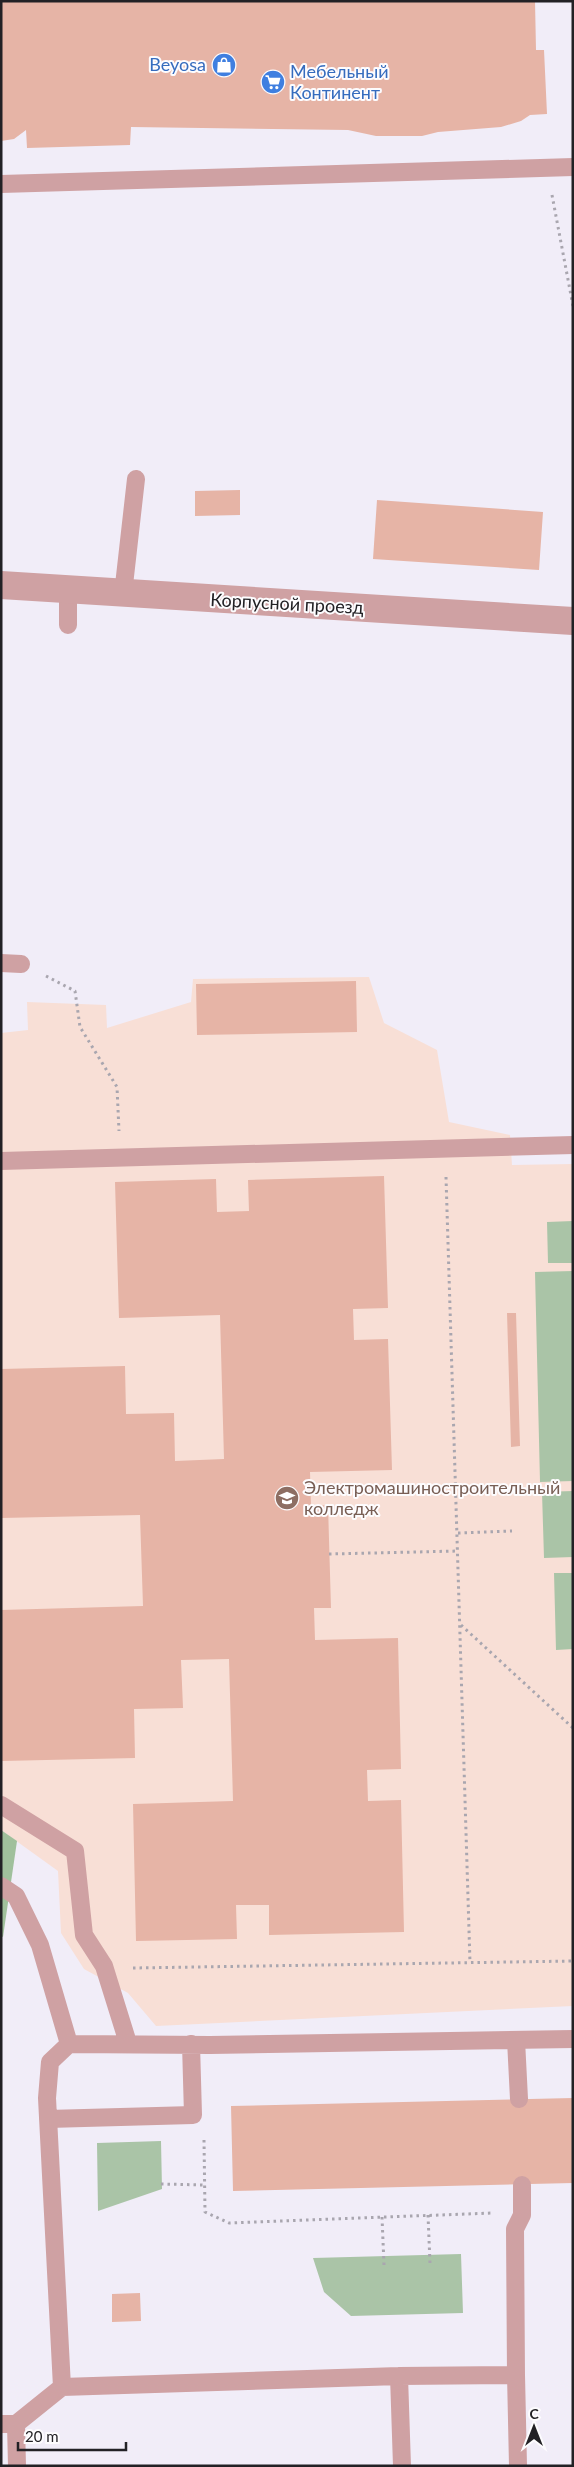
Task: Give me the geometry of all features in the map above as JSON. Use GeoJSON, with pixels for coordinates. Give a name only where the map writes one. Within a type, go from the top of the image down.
{"type":"FeatureCollection","features":[{"type":"Feature","properties":{"kind":"street","name":"Корпусной проезд"},"geometry":{"type":"LineString","coordinates":[[1,585],[573,621]]}},
{"type":"Feature","properties":{"kind":"lane"},"geometry":{"type":"LineString","coordinates":[[1,184],[573,167]]}},
{"type":"Feature","properties":{"kind":"lane"},"geometry":{"type":"LineString","coordinates":[[122,594],[136,480]]}},
{"type":"Feature","properties":{"kind":"lane"},"geometry":{"type":"LineString","coordinates":[[68,590],[68,625]]}},
{"type":"Feature","properties":{"kind":"lane"},"geometry":{"type":"LineString","coordinates":[[1,963],[21,964]]}},
{"type":"Feature","properties":{"kind":"lane"},"geometry":{"type":"LineString","coordinates":[[1,1161],[573,1145]]}},
{"type":"Feature","properties":{"kind":"lane"},"geometry":{"type":"LineString","coordinates":[[1,1805],[75,1851],[84,1935],[105,1969],[128,2043]]}},
{"type":"Feature","properties":{"kind":"lane"},"geometry":{"type":"LineString","coordinates":[[1,1886],[16,1896],[40,1945],[68,2044]]}},
{"type":"Feature","properties":{"kind":"lane"},"geometry":{"type":"LineString","coordinates":[[62,2387],[46,2098],[50,2062],[68,2044],[573,2039]]}},
{"type":"Feature","properties":{"kind":"lane"},"geometry":{"type":"LineString","coordinates":[[516,2040],[519,2099]]}},
{"type":"Feature","properties":{"kind":"lane"},"geometry":{"type":"LineString","coordinates":[[48,2119],[193,2115],[191,2044]]}},
{"type":"Feature","properties":{"kind":"lane"},"geometry":{"type":"LineString","coordinates":[[518,2466],[515,2229],[522,2215],[522,2185]]}},
{"type":"Feature","properties":{"kind":"lane"},"geometry":{"type":"LineString","coordinates":[[17,2466],[8,2424],[62,2387],[399,2376],[516,2375]]}},
{"type":"Feature","properties":{"kind":"lane"},"geometry":{"type":"LineString","coordinates":[[399,2376],[402,2466]]}},
{"type":"Feature","properties":{"kind":"path"},"geometry":{"type":"LineString","coordinates":[[547,168],[566,281],[573,306]]}},
{"type":"Feature","properties":{"kind":"path"},"geometry":{"type":"LineString","coordinates":[[21,964],[76,991],[80,1027],[117,1087],[120,1157]]}},
{"type":"Feature","properties":{"kind":"path"},"geometry":{"type":"LineString","coordinates":[[446,1148],[470,1963]]}},
{"type":"Feature","properties":{"kind":"path"},"geometry":{"type":"LineString","coordinates":[[458,1533],[512,1531]]}},
{"type":"Feature","properties":{"kind":"path"},"geometry":{"type":"LineString","coordinates":[[329,1554],[458,1551]]}},
{"type":"Feature","properties":{"kind":"path"},"geometry":{"type":"LineString","coordinates":[[460,1624],[573,1728]]}},
{"type":"Feature","properties":{"kind":"path"},"geometry":{"type":"LineString","coordinates":[[105,1969],[573,1961]]}},
{"type":"Feature","properties":{"kind":"path"},"geometry":{"type":"LineString","coordinates":[[205,2132],[203,2186],[205,2212],[229,2223],[500,2213],[515,2229]]}},
{"type":"Feature","properties":{"kind":"path"},"geometry":{"type":"LineString","coordinates":[[161,2184],[203,2186]]}},
{"type":"Feature","properties":{"kind":"path"},"geometry":{"type":"LineString","coordinates":[[428,2216],[430,2263]]}},
{"type":"Feature","properties":{"kind":"path"},"geometry":{"type":"LineString","coordinates":[[382,2217],[384,2265]]}},
{"type":"Feature","properties":{"kind":"shaded area","name":"Электромашиностроительный колледж"},"geometry":{"type":"Polygon","coordinates":[[[369,977],[384,1023],[437,1050],[449,1122],[510,1135],[512,1165],[573,1164],[573,2006],[156,2026],[128,1993],[84,1969],[61,1933],[58,1871],[1,1830],[1,1033],[28,1030],[27,1002],[106,1005],[107,1028],[191,1002],[193,979],[369,977]]]}},
{"type":"Feature","properties":{"kind":"green space"},"geometry":{"type":"Polygon","coordinates":[[[573,1221],[573,1263],[548,1263],[547,1222],[573,1221]]]}},
{"type":"Feature","properties":{"kind":"green space"},"geometry":{"type":"Polygon","coordinates":[[[573,1271],[573,1481],[540,1482],[535,1272],[573,1271]]]}},
{"type":"Feature","properties":{"kind":"green space"},"geometry":{"type":"Polygon","coordinates":[[[573,1491],[573,1557],[544,1558],[542,1492],[573,1491]]]}},
{"type":"Feature","properties":{"kind":"green space"},"geometry":{"type":"Polygon","coordinates":[[[554,1573],[573,1573],[573,1649],[556,1650],[554,1573]]]}},
{"type":"Feature","properties":{"kind":"green space"},"geometry":{"type":"Polygon","coordinates":[[[1,1830],[17,1841],[3,1937],[1,1936],[1,1830]]]}},
{"type":"Feature","properties":{"kind":"green space"},"geometry":{"type":"Polygon","coordinates":[[[161,2141],[162,2189],[98,2211],[97,2143],[161,2141]]]}},
{"type":"Feature","properties":{"kind":"green space"},"geometry":{"type":"Polygon","coordinates":[[[461,2254],[463,2313],[351,2316],[324,2292],[313,2258],[461,2254]]]}},
{"type":"Feature","properties":{"kind":"building","name":"Мебельный Континент"},"geometry":{"type":"Polygon","coordinates":[[[1,1],[535,1],[536,50],[544,50],[547,114],[530,115],[521,121],[501,127],[438,132],[422,136],[376,136],[348,130],[131,127],[130,145],[27,148],[26,130],[14,139],[1,141],[1,1]]]}},
{"type":"Feature","properties":{"kind":"building"},"geometry":{"type":"Polygon","coordinates":[[[240,490],[240,515],[195,516],[195,491],[240,490]]]}},
{"type":"Feature","properties":{"kind":"building"},"geometry":{"type":"Polygon","coordinates":[[[377,500],[543,512],[539,570],[373,559],[377,500]]]}},
{"type":"Feature","properties":{"kind":"building"},"geometry":{"type":"Polygon","coordinates":[[[356,981],[357,1032],[197,1035],[196,984],[356,981]]]}},
{"type":"Feature","properties":{"kind":"building"},"geometry":{"type":"Polygon","coordinates":[[[384,1176],[388,1308],[353,1309],[354,1340],[388,1339],[392,1470],[310,1472],[311,1506],[328,1505],[331,1608],[314,1608],[315,1640],[398,1638],[401,1769],[367,1770],[368,1801],[401,1800],[404,1932],[269,1935],[269,1905],[236,1905],[237,1939],[136,1941],[133,1804],[233,1801],[229,1659],[181,1660],[183,1708],[134,1709],[135,1758],[2,1761],[1,1610],[143,1606],[140,1515],[1,1518],[1,1369],[125,1366],[126,1414],[174,1413],[175,1461],[224,1459],[220,1315],[119,1318],[115,1182],[216,1179],[217,1212],[249,1211],[248,1180],[384,1176]]]}},
{"type":"Feature","properties":{"kind":"building"},"geometry":{"type":"Polygon","coordinates":[[[507,1313],[516,1313],[520,1446],[511,1447],[507,1313]]]}},
{"type":"Feature","properties":{"kind":"building"},"geometry":{"type":"Polygon","coordinates":[[[573,2098],[573,2183],[233,2191],[231,2106],[573,2098]]]}},
{"type":"Feature","properties":{"kind":"building"},"geometry":{"type":"Polygon","coordinates":[[[140,2293],[141,2321],[112,2322],[112,2294],[140,2293]]]}},
{"type":"Feature","properties":{"kind":"place","name":"Beyosa"},"geometry":{"type":"Point","coordinates":[224,65]}},
{"type":"Feature","properties":{"kind":"place","name":"Мебельный Континент"},"geometry":{"type":"Point","coordinates":[273,82]}},
{"type":"Feature","properties":{"kind":"place","name":"Электромашиностроительный колледж"},"geometry":{"type":"Point","coordinates":[287,1498]}}]}
